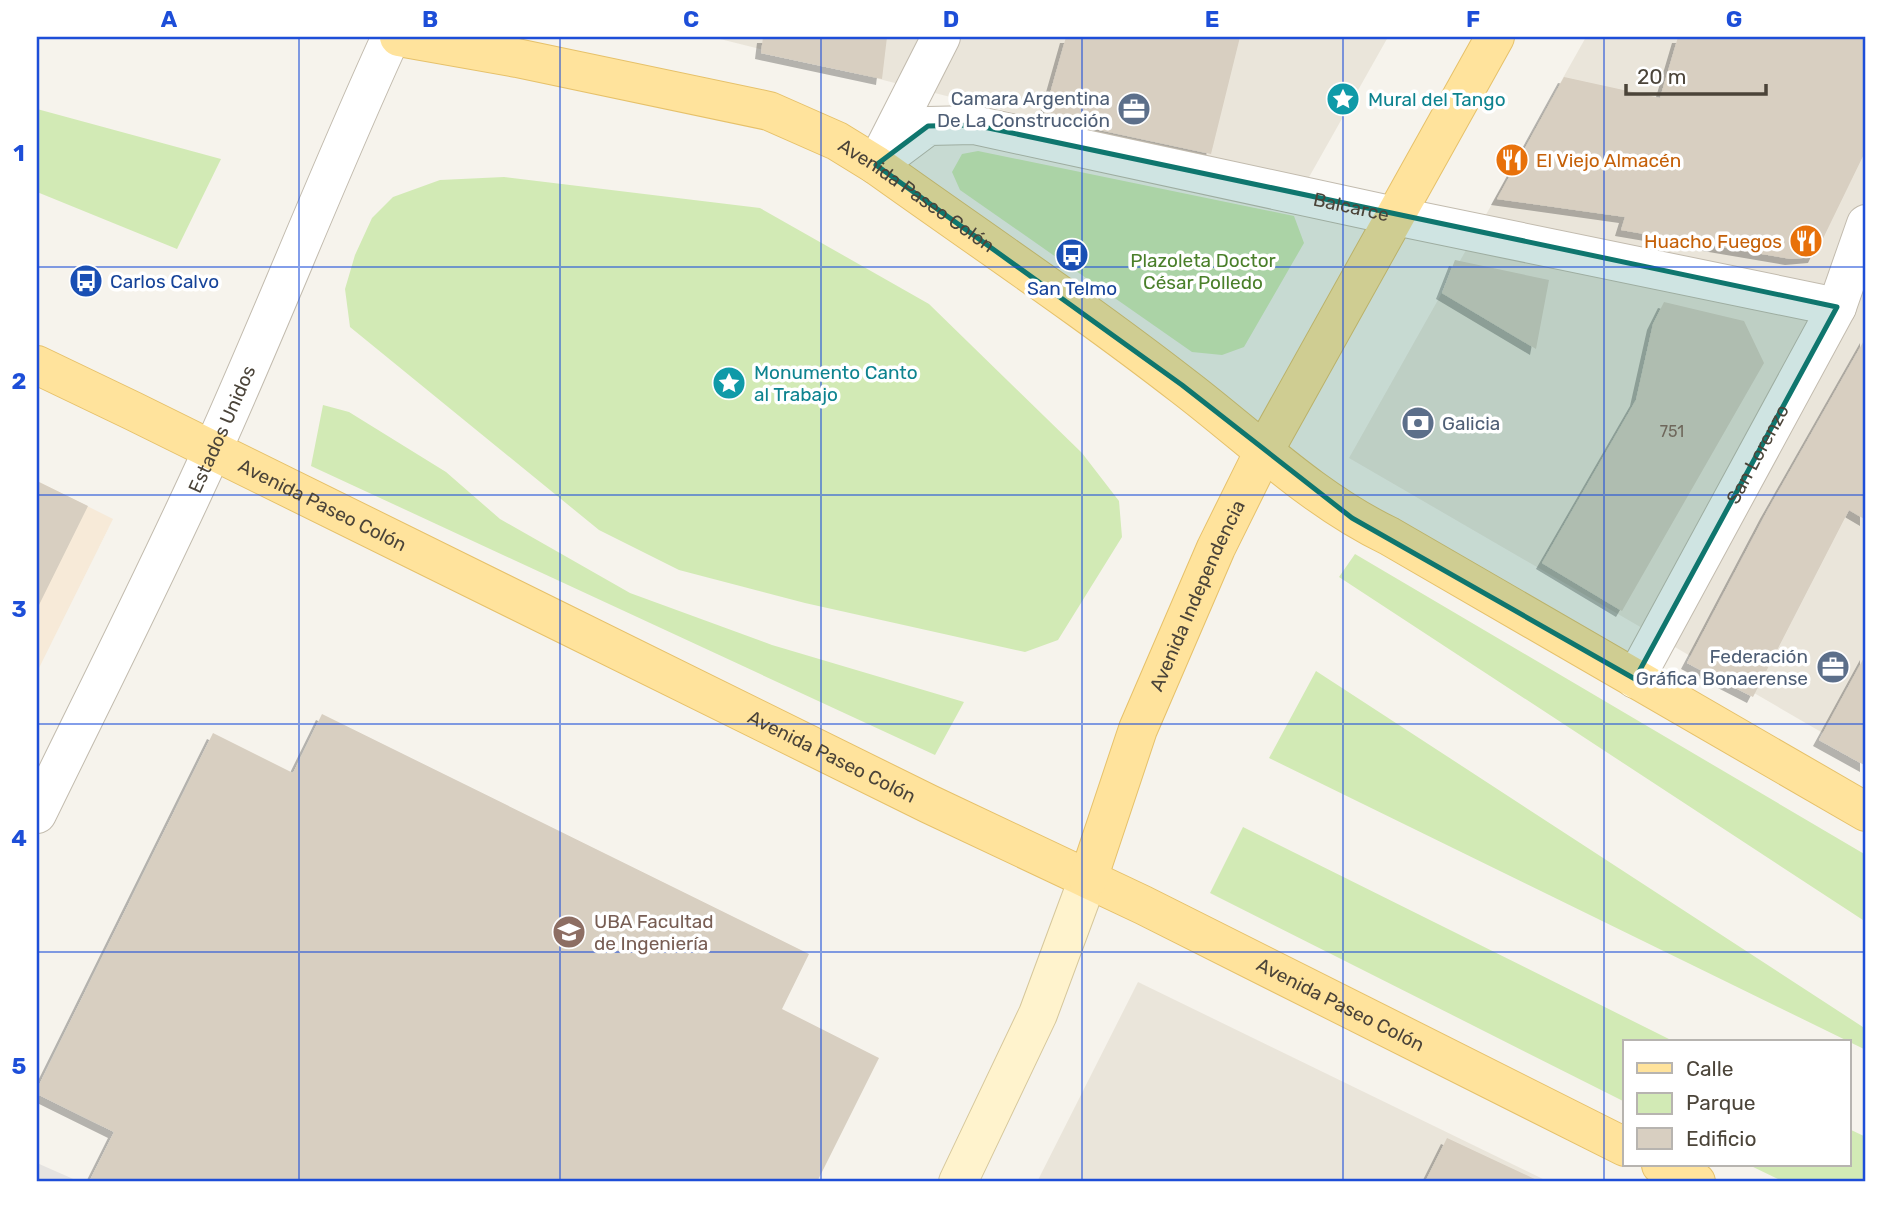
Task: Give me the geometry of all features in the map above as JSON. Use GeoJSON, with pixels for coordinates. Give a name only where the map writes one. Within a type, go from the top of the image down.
{"type":"FeatureCollection","features":[{"type":"Feature","properties":{"kind":"main road","name":"Avenida Paseo Colón"},"geometry":{"type":"LineString","coordinates":[[399,37],[517,58],[769,111],[836,141],[876,165],[1171,377],[1353,518],[1389,536],[1866,812]]}},
{"type":"Feature","properties":{"kind":"main road","name":"Avenida Independencia"},"geometry":{"type":"LineString","coordinates":[[958,1182],[1038,1014],[1088,879],[1138,729],[1216,548],[1264,451],[1494,37]]}},
{"type":"Feature","properties":{"kind":"main road","name":"Avenida Paseo Colón"},"geometry":{"type":"LineString","coordinates":[[37,366],[929,804],[1088,879],[1623,1146]]}},
{"type":"Feature","properties":{"kind":"main road"},"geometry":{"type":"LineString","coordinates":[[1663,1166],[1696,1182]]}},
{"type":"Feature","properties":{"kind":"street","name":"Estados Unidos"},"geometry":{"type":"LineString","coordinates":[[37,814],[212,451],[263,337],[343,142],[391,37]]}},
{"type":"Feature","properties":{"kind":"street"},"geometry":{"type":"LineString","coordinates":[[876,165],[941,37]]}},
{"type":"Feature","properties":{"kind":"street","name":"Balcarce"},"geometry":{"type":"LineString","coordinates":[[876,165],[928,126],[974,125],[1395,216],[1837,307]]}},
{"type":"Feature","properties":{"kind":"street","name":"San Lorenzo"},"geometry":{"type":"LineString","coordinates":[[1635,679],[1837,307],[1866,224]]}},
{"type":"Feature","properties":{"kind":"highlighted area"},"geometry":{"type":"Polygon","coordinates":[[[974,125],[1837,307],[1635,679],[1352,518],[1182,385],[876,165],[928,126],[974,125]]]}},
{"type":"Feature","properties":{"kind":"shaded area"},"geometry":{"type":"Polygon","coordinates":[[[712,37],[1388,37],[1304,186],[712,37]]]}},
{"type":"Feature","properties":{"kind":"shaded area"},"geometry":{"type":"Polygon","coordinates":[[[1586,37],[1866,37],[1866,758],[1349,458],[1586,37]]]}},
{"type":"Feature","properties":{"kind":"shaded area"},"geometry":{"type":"Polygon","coordinates":[[[37,481],[113,519],[37,672],[37,481]]]}},
{"type":"Feature","properties":{"kind":"shaded area"},"geometry":{"type":"Polygon","coordinates":[[[1138,982],[1549,1182],[1037,1182],[1138,982]]]}},
{"type":"Feature","properties":{"kind":"shaded area"},"geometry":{"type":"Polygon","coordinates":[[[37,1163],[80,1182],[37,1182],[37,1163]]]}},
{"type":"Feature","properties":{"kind":"green space"},"geometry":{"type":"Polygon","coordinates":[[[37,109],[221,159],[177,249],[37,192],[37,109]]]}},
{"type":"Feature","properties":{"kind":"green space","name":"Plazoleta Doctor César Polledo"},"geometry":{"type":"Polygon","coordinates":[[[978,151],[1294,216],[1304,243],[1244,347],[1222,355],[1192,352],[960,190],[952,172],[962,154],[978,151]]]}},
{"type":"Feature","properties":{"kind":"green space"},"geometry":{"type":"Polygon","coordinates":[[[504,177],[760,208],[929,304],[1082,453],[1119,501],[1122,537],[1058,640],[1025,652],[805,603],[679,570],[599,530],[350,327],[345,289],[355,255],[372,218],[393,197],[440,180],[504,177]]]}},
{"type":"Feature","properties":{"kind":"green space"},"geometry":{"type":"Polygon","coordinates":[[[323,405],[349,412],[446,472],[500,519],[630,593],[772,645],[964,702],[935,755],[311,466],[323,405]]]}},
{"type":"Feature","properties":{"kind":"green space"},"geometry":{"type":"Polygon","coordinates":[[[1355,554],[1866,855],[1866,922],[1339,577],[1355,554]]]}},
{"type":"Feature","properties":{"kind":"green space"},"geometry":{"type":"Polygon","coordinates":[[[1316,671],[1866,1029],[1866,1050],[1850,1040],[1269,758],[1316,671]]]}},
{"type":"Feature","properties":{"kind":"green space"},"geometry":{"type":"Polygon","coordinates":[[[1243,827],[1671,1040],[1623,1040],[1623,1101],[1210,893],[1243,827]]]}},
{"type":"Feature","properties":{"kind":"green space"},"geometry":{"type":"Polygon","coordinates":[[[1850,1129],[1866,1137],[1866,1182],[1784,1182],[1751,1166],[1850,1166],[1850,1129]]]}},
{"type":"Feature","properties":{"kind":"building"},"geometry":{"type":"Polygon","coordinates":[[[763,37],[887,37],[882,79],[761,53],[763,37]]]}},
{"type":"Feature","properties":{"kind":"building","name":"Camara Argentina De La Construcción"},"geometry":{"type":"Polygon","coordinates":[[[1066,37],[1240,37],[1211,154],[1043,118],[1066,37]]]}},
{"type":"Feature","properties":{"kind":"building"},"geometry":{"type":"Polygon","coordinates":[[[1678,37],[1866,37],[1866,150],[1814,257],[1791,259],[1621,230],[1625,217],[1497,199],[1564,77],[1660,98],[1678,37]]]}},
{"type":"Feature","properties":{"kind":"building"},"geometry":{"type":"Polygon","coordinates":[[[1455,260],[1549,280],[1536,349],[1442,293],[1455,260]]]}},
{"type":"Feature","properties":{"kind":"building"},"geometry":{"type":"Polygon","coordinates":[[[1664,302],[1744,321],[1764,363],[1622,611],[1542,563],[1636,400],[1653,324],[1664,302]]]}},
{"type":"Feature","properties":{"kind":"building"},"geometry":{"type":"Polygon","coordinates":[[[1866,337],[1866,520],[1849,510],[1753,697],[1687,663],[1766,513],[1866,337]]]}},
{"type":"Feature","properties":{"kind":"building"},"geometry":{"type":"Polygon","coordinates":[[[37,481],[88,506],[37,609],[37,481]]]}},
{"type":"Feature","properties":{"kind":"building"},"geometry":{"type":"Polygon","coordinates":[[[1866,654],[1866,766],[1819,740],[1866,654]]]}},
{"type":"Feature","properties":{"kind":"building","name":"UBA Facultad de Ingeniería"},"geometry":{"type":"Polygon","coordinates":[[[322,714],[809,954],[782,1009],[879,1058],[817,1182],[89,1182],[114,1132],[37,1094],[37,1089],[213,733],[293,773],[322,714]]]}},
{"type":"Feature","properties":{"kind":"building"},"geometry":{"type":"Polygon","coordinates":[[[1447,1138],[1541,1182],[1425,1182],[1447,1138]]]}},
{"type":"Feature","properties":{"kind":"place","name":"Mural del Tango"},"geometry":{"type":"Point","coordinates":[1343,99]}},
{"type":"Feature","properties":{"kind":"place","name":"Camara Argentina De La Construcción"},"geometry":{"type":"Point","coordinates":[1134,109]}},
{"type":"Feature","properties":{"kind":"place","name":"El Viejo Almacén"},"geometry":{"type":"Point","coordinates":[1512,160]}},
{"type":"Feature","properties":{"kind":"place","name":"Huacho Fuegos"},"geometry":{"type":"Point","coordinates":[1806,241]}},
{"type":"Feature","properties":{"kind":"place","name":"San Telmo"},"geometry":{"type":"Point","coordinates":[1072,255]}},
{"type":"Feature","properties":{"kind":"place","name":"Carlos Calvo"},"geometry":{"type":"Point","coordinates":[86,281]}},
{"type":"Feature","properties":{"kind":"place","name":"Monumento Canto al Trabajo"},"geometry":{"type":"Point","coordinates":[729,383]}},
{"type":"Feature","properties":{"kind":"place","name":"Galicia"},"geometry":{"type":"Point","coordinates":[1418,423]}},
{"type":"Feature","properties":{"kind":"place","name":"Federación Gráfica Bonaerense"},"geometry":{"type":"Point","coordinates":[1833,667]}},
{"type":"Feature","properties":{"kind":"place","name":"UBA Facultad de Ingeniería"},"geometry":{"type":"Point","coordinates":[569,932]}}]}
